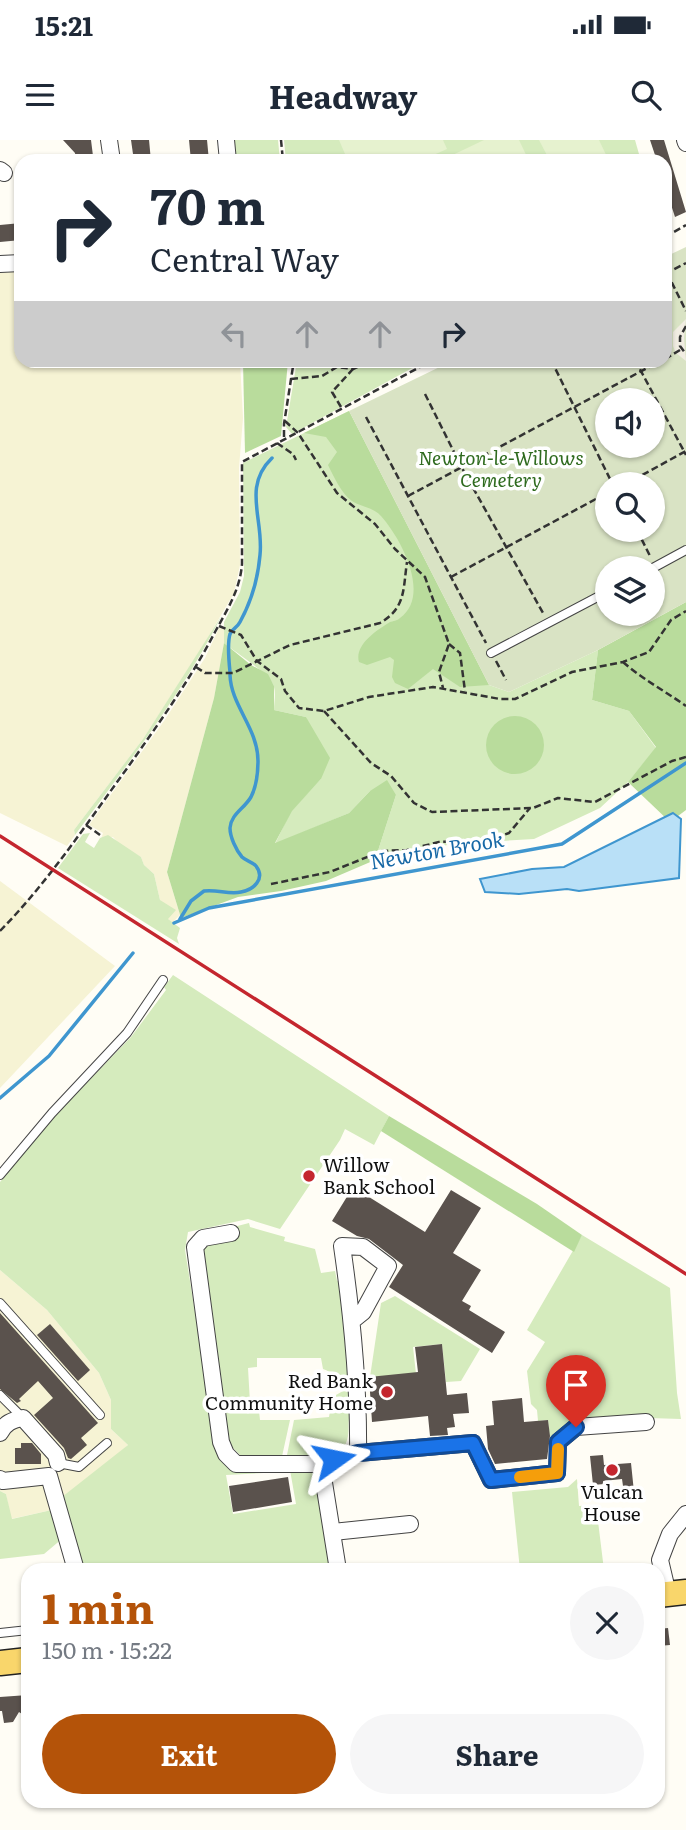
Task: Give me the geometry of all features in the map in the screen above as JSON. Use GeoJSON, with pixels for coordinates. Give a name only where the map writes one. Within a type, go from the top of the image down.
{"type":"FeatureCollection","features":[{"type":"Feature","properties":{"kind":"main road"},"geometry":{"type":"LineString","coordinates":[[0,1662],[21,1660]]}},
{"type":"Feature","properties":{"kind":"street"},"geometry":{"type":"LineString","coordinates":[[231,1233],[203,1238],[195,1247],[221,1442],[226,1454],[236,1464],[321,1464],[358,1453],[473,1443],[491,1480],[557,1473],[558,1442],[576,1427],[646,1422]]}},
{"type":"Feature","properties":{"kind":"street"},"geometry":{"type":"LineString","coordinates":[[353,1320],[358,1453]]}},
{"type":"Feature","properties":{"kind":"street"},"geometry":{"type":"LineString","coordinates":[[0,1433],[12,1420],[23,1418],[56,1455],[53,1470],[74,1563]]}},
{"type":"Feature","properties":{"kind":"street"},"geometry":{"type":"LineString","coordinates":[[321,1464],[337,1563]]}},
{"type":"Feature","properties":{"kind":"street"},"geometry":{"type":"LineString","coordinates":[[0,1479],[3,1481],[53,1470]]}},
{"type":"Feature","properties":{"kind":"street"},"geometry":{"type":"LineString","coordinates":[[661,1563],[670,1534],[686,1514]]}},
{"type":"Feature","properties":{"kind":"street"},"geometry":{"type":"LineString","coordinates":[[333,1532],[410,1524]]}},
{"type":"Feature","properties":{"kind":"street"},"geometry":{"type":"LineString","coordinates":[[665,1575],[671,1594]]}},
{"type":"Feature","properties":{"kind":"lane"},"geometry":{"type":"LineString","coordinates":[[665,561],[686,550]]}},
{"type":"Feature","properties":{"kind":"lane"},"geometry":{"type":"LineString","coordinates":[[491,653],[595,598]]}},
{"type":"Feature","properties":{"kind":"lane"},"geometry":{"type":"LineString","coordinates":[[0,1175],[52,1113],[127,1034],[163,980]]}},
{"type":"Feature","properties":{"kind":"lane"},"geometry":{"type":"LineString","coordinates":[[0,1303],[100,1415]]}},
{"type":"Feature","properties":{"kind":"lane"},"geometry":{"type":"LineString","coordinates":[[0,1395],[23,1418]]}},
{"type":"Feature","properties":{"kind":"lane"},"geometry":{"type":"LineString","coordinates":[[53,1470],[79,1467],[107,1443]]}},
{"type":"Feature","properties":{"kind":"lane"},"geometry":{"type":"LineString","coordinates":[[0,1633],[21,1631]]}},
{"type":"Feature","properties":{"kind":"path"},"geometry":{"type":"LineString","coordinates":[[672,285],[686,311]]}},
{"type":"Feature","properties":{"kind":"path"},"geometry":{"type":"LineString","coordinates":[[686,327],[680,337],[682,349],[686,354]]}},
{"type":"Feature","properties":{"kind":"path"},"geometry":{"type":"LineString","coordinates":[[672,355],[682,349]]}},
{"type":"Feature","properties":{"kind":"path"},"geometry":{"type":"LineString","coordinates":[[284,438],[292,368]]}},
{"type":"Feature","properties":{"kind":"path"},"geometry":{"type":"LineString","coordinates":[[291,380],[322,376],[335,368]]}},
{"type":"Feature","properties":{"kind":"path"},"geometry":{"type":"LineString","coordinates":[[345,368],[353,369]]}},
{"type":"Feature","properties":{"kind":"path"},"geometry":{"type":"LineString","coordinates":[[0,931],[41,886],[162,719],[196,667],[234,599],[241,578],[242,462],[418,368]]}},
{"type":"Feature","properties":{"kind":"path"},"geometry":{"type":"LineString","coordinates":[[555,368],[606,472]]}},
{"type":"Feature","properties":{"kind":"path"},"geometry":{"type":"LineString","coordinates":[[639,368],[685,453],[649,472]]}},
{"type":"Feature","properties":{"kind":"path"},"geometry":{"type":"LineString","coordinates":[[408,496],[650,368]]}},
{"type":"Feature","properties":{"kind":"path"},"geometry":{"type":"LineString","coordinates":[[342,408],[332,392],[353,369]]}},
{"type":"Feature","properties":{"kind":"path"},"geometry":{"type":"LineString","coordinates":[[425,394],[462,468],[549,622]]}},
{"type":"Feature","properties":{"kind":"path"},"geometry":{"type":"LineString","coordinates":[[366,417],[506,680]]}},
{"type":"Feature","properties":{"kind":"path"},"geometry":{"type":"LineString","coordinates":[[285,421],[298,433],[337,493],[375,524],[407,561],[425,577],[449,644],[460,653],[465,691]]}},
{"type":"Feature","properties":{"kind":"path"},"geometry":{"type":"LineString","coordinates":[[277,443],[293,454],[296,460]]}},
{"type":"Feature","properties":{"kind":"path"},"geometry":{"type":"LineString","coordinates":[[451,577],[595,500]]}},
{"type":"Feature","properties":{"kind":"path"},"geometry":{"type":"LineString","coordinates":[[196,667],[205,673],[233,673],[290,645],[380,623],[391,617],[399,607],[407,561]]}},
{"type":"Feature","properties":{"kind":"path"},"geometry":{"type":"LineString","coordinates":[[219,626],[241,635],[257,661],[281,679],[285,691],[299,708],[324,712],[369,697],[433,687],[500,699],[515,699],[572,672],[622,663],[649,652],[671,620],[686,611]]}},
{"type":"Feature","properties":{"kind":"path"},"geometry":{"type":"LineString","coordinates":[[443,688],[439,673],[449,644]]}},
{"type":"Feature","properties":{"kind":"path"},"geometry":{"type":"LineString","coordinates":[[622,663],[686,706]]}},
{"type":"Feature","properties":{"kind":"path"},"geometry":{"type":"LineString","coordinates":[[324,712],[371,763],[391,776],[414,803],[428,810],[457,812],[530,808],[558,798],[595,802],[672,761],[686,757]]}},
{"type":"Feature","properties":{"kind":"path"},"geometry":{"type":"LineString","coordinates":[[271,884],[330,872],[382,851],[407,850],[439,842],[490,840],[509,833],[530,808]]}},
{"type":"Feature","properties":{"kind":"path"},"geometry":{"type":"LineString","coordinates":[[86,825],[100,835]]}},
{"type":"Feature","properties":{"kind":"shaded area"},"geometry":{"type":"Polygon","coordinates":[[[14,272],[14,368],[240,368],[243,418],[239,468],[240,565],[234,593],[143,739],[74,830],[75,835],[67,846],[0,813],[0,273],[14,272]]]}},
{"type":"Feature","properties":{"kind":"shaded area"},"geometry":{"type":"Polygon","coordinates":[[[686,319],[686,361],[676,353],[673,332],[686,319]]]}},
{"type":"Feature","properties":{"kind":"shaded area"},"geometry":{"type":"Polygon","coordinates":[[[219,628],[224,628],[224,643],[214,698],[167,872],[180,915],[172,923],[160,900],[154,874],[144,865],[141,857],[121,846],[113,837],[101,839],[103,833],[89,825],[164,721],[205,658],[219,628]]]}},
{"type":"Feature","properties":{"kind":"shaded area"},"geometry":{"type":"Polygon","coordinates":[[[0,881],[115,966],[0,1088],[0,881]]]}},
{"type":"Feature","properties":{"kind":"shaded area"},"geometry":{"type":"Polygon","coordinates":[[[0,1270],[47,1310],[99,1373],[111,1400],[111,1429],[128,1445],[56,1509],[11,1519],[6,1494],[0,1491],[0,1270]]]}},
{"type":"Feature","properties":{"kind":"green space"},"geometry":{"type":"Polygon","coordinates":[[[234,140],[278,140],[279,154],[235,154],[234,140]]]}},
{"type":"Feature","properties":{"kind":"green space"},"geometry":{"type":"Polygon","coordinates":[[[284,140],[635,140],[639,154],[285,154],[284,140]]]}},
{"type":"Feature","properties":{"kind":"green space"},"geometry":{"type":"Polygon","coordinates":[[[339,140],[443,140],[447,149],[436,154],[345,154],[339,140]]]}},
{"type":"Feature","properties":{"kind":"green space"},"geometry":{"type":"Polygon","coordinates":[[[484,140],[519,140],[526,154],[455,154],[484,140]]]}},
{"type":"Feature","properties":{"kind":"green space"},"geometry":{"type":"Polygon","coordinates":[[[539,140],[599,140],[606,154],[546,154],[539,140]]]}},
{"type":"Feature","properties":{"kind":"green space","name":"Newton-le-Willows Cemetery"},"geometry":{"type":"Polygon","coordinates":[[[686,247],[686,602],[665,613],[665,556],[595,556],[595,626],[642,626],[509,692],[489,685],[349,411],[438,368],[672,368],[672,254],[686,247]]]}},
{"type":"Feature","properties":{"kind":"green space"},"geometry":{"type":"Polygon","coordinates":[[[243,368],[287,368],[281,436],[245,453],[243,368]]]}},
{"type":"Feature","properties":{"kind":"green space"},"geometry":{"type":"Polygon","coordinates":[[[296,368],[412,368],[292,434],[286,427],[296,368]]]}},
{"type":"Feature","properties":{"kind":"green space"},"geometry":{"type":"Polygon","coordinates":[[[349,411],[489,685],[509,692],[598,650],[592,700],[629,711],[656,748],[628,782],[600,808],[534,839],[452,844],[375,860],[396,795],[370,791],[349,813],[275,844],[291,811],[321,779],[306,717],[274,710],[275,693],[272,682],[224,643],[224,622],[240,592],[244,576],[243,463],[349,411]]]}},
{"type":"Feature","properties":{"kind":"green space"},"geometry":{"type":"Polygon","coordinates":[[[349,411],[489,685],[460,687],[433,669],[408,689],[395,683],[392,677],[394,660],[390,657],[367,665],[359,662],[358,656],[363,644],[385,625],[399,619],[409,608],[413,581],[404,551],[389,525],[378,513],[359,505],[344,494],[328,465],[337,452],[326,437],[304,433],[349,411]]]}},
{"type":"Feature","properties":{"kind":"green space"},"geometry":{"type":"Polygon","coordinates":[[[686,602],[686,810],[670,822],[628,782],[656,747],[629,711],[592,700],[598,650],[642,626],[665,626],[665,613],[686,602]]]}},
{"type":"Feature","properties":{"kind":"green space"},"geometry":{"type":"Polygon","coordinates":[[[222,615],[172,701],[75,835],[74,830],[143,739],[222,615]]]}},
{"type":"Feature","properties":{"kind":"green space"},"geometry":{"type":"Polygon","coordinates":[[[224,643],[251,665],[268,674],[274,686],[274,710],[306,717],[330,758],[321,779],[292,811],[275,843],[349,813],[370,791],[387,780],[396,795],[375,860],[326,881],[238,897],[181,918],[167,872],[214,698],[224,643]]]}},
{"type":"Feature","properties":{"kind":"green space"},"geometry":{"type":"Polygon","coordinates":[[[515,716],[526,718],[539,729],[544,745],[542,756],[531,769],[515,774],[504,772],[491,761],[486,745],[488,734],[499,721],[515,716]]]}},
{"type":"Feature","properties":{"kind":"green space"},"geometry":{"type":"Polygon","coordinates":[[[90,833],[85,842],[94,848],[100,838],[108,835],[141,857],[144,865],[154,874],[160,900],[176,910],[168,919],[180,928],[177,938],[179,944],[58,868],[83,834],[90,833]]]}},
{"type":"Feature","properties":{"kind":"green space"},"geometry":{"type":"Polygon","coordinates":[[[173,975],[389,1116],[374,1145],[345,1129],[280,1229],[248,1219],[188,1232],[185,1250],[217,1449],[227,1465],[281,1467],[282,1472],[226,1475],[233,1514],[296,1504],[290,1470],[312,1470],[316,1474],[329,1563],[82,1563],[62,1497],[128,1445],[111,1429],[111,1400],[99,1373],[47,1310],[0,1270],[0,1182],[48,1123],[131,1037],[166,990],[164,987],[173,975]]]}},
{"type":"Feature","properties":{"kind":"green space"},"geometry":{"type":"Polygon","coordinates":[[[389,1116],[537,1204],[582,1235],[574,1252],[381,1131],[389,1116]]]}},
{"type":"Feature","properties":{"kind":"green space"},"geometry":{"type":"Polygon","coordinates":[[[249,1223],[250,1227],[285,1237],[284,1241],[315,1249],[321,1273],[335,1271],[337,1281],[340,1280],[350,1379],[339,1378],[323,1369],[321,1358],[257,1358],[257,1367],[248,1368],[250,1403],[259,1411],[260,1420],[290,1420],[281,1461],[241,1456],[225,1440],[208,1378],[191,1238],[249,1223]]]}},
{"type":"Feature","properties":{"kind":"green space"},"geometry":{"type":"Polygon","coordinates":[[[582,1235],[670,1288],[681,1419],[649,1418],[572,1426],[572,1437],[550,1438],[548,1420],[538,1421],[537,1410],[531,1404],[527,1371],[545,1342],[527,1330],[582,1235]]]}},
{"type":"Feature","properties":{"kind":"green space"},"geometry":{"type":"Polygon","coordinates":[[[395,1296],[480,1349],[461,1381],[446,1382],[442,1344],[413,1347],[417,1383],[370,1377],[381,1303],[395,1296]]]}},
{"type":"Feature","properties":{"kind":"green space"},"geometry":{"type":"Polygon","coordinates":[[[343,1391],[348,1392],[351,1402],[345,1445],[332,1456],[314,1460],[286,1460],[294,1420],[329,1417],[336,1395],[343,1391]]]}},
{"type":"Feature","properties":{"kind":"green space"},"geometry":{"type":"Polygon","coordinates":[[[577,1479],[579,1506],[596,1505],[603,1563],[519,1563],[512,1492],[568,1487],[577,1479]]]}},
{"type":"Feature","properties":{"kind":"green space"},"geometry":{"type":"Polygon","coordinates":[[[0,1491],[6,1494],[12,1519],[56,1509],[63,1538],[44,1554],[0,1559],[0,1491]]]}},
{"type":"Feature","properties":{"kind":"water"},"geometry":{"type":"Polygon","coordinates":[[[673,813],[681,819],[679,878],[579,891],[567,889],[519,894],[485,892],[480,879],[532,869],[564,867],[673,813]]]}},
{"type":"Feature","properties":{"kind":"building"},"geometry":{"type":"Polygon","coordinates":[[[63,140],[91,140],[93,154],[75,153],[63,140]]]}},
{"type":"Feature","properties":{"kind":"building"},"geometry":{"type":"Polygon","coordinates":[[[131,140],[149,140],[150,154],[133,154],[131,140]]]}},
{"type":"Feature","properties":{"kind":"building"},"geometry":{"type":"Polygon","coordinates":[[[189,140],[207,140],[208,154],[190,154],[189,140]]]}},
{"type":"Feature","properties":{"kind":"building"},"geometry":{"type":"Polygon","coordinates":[[[650,140],[664,140],[668,154],[655,154],[650,140]]]}},
{"type":"Feature","properties":{"kind":"building"},"geometry":{"type":"Polygon","coordinates":[[[672,166],[686,212],[675,217],[672,208],[672,166]]]}},
{"type":"Feature","properties":{"kind":"building"},"geometry":{"type":"Polygon","coordinates":[[[14,224],[14,241],[0,242],[0,225],[14,224]]]}},
{"type":"Feature","properties":{"kind":"building"},"geometry":{"type":"Polygon","coordinates":[[[353,1187],[425,1232],[451,1190],[481,1208],[453,1253],[481,1270],[462,1301],[471,1306],[469,1310],[505,1332],[492,1353],[389,1287],[403,1265],[369,1239],[357,1236],[332,1221],[353,1187]]]}},
{"type":"Feature","properties":{"kind":"building"},"geometry":{"type":"Polygon","coordinates":[[[0,1313],[98,1423],[81,1438],[87,1445],[71,1459],[34,1415],[53,1398],[38,1381],[17,1403],[0,1389],[0,1313]]]}},
{"type":"Feature","properties":{"kind":"building"},"geometry":{"type":"Polygon","coordinates":[[[50,1324],[90,1370],[78,1381],[37,1335],[50,1324]]]}},
{"type":"Feature","properties":{"kind":"building","name":"Red Bank Community Home"},"geometry":{"type":"Polygon","coordinates":[[[442,1344],[447,1395],[467,1393],[469,1413],[453,1414],[455,1427],[447,1428],[448,1435],[430,1436],[428,1416],[372,1422],[369,1377],[418,1372],[415,1347],[442,1344]]]}},
{"type":"Feature","properties":{"kind":"building"},"geometry":{"type":"Polygon","coordinates":[[[522,1398],[524,1422],[548,1420],[550,1436],[547,1459],[495,1464],[488,1449],[486,1426],[494,1425],[492,1401],[522,1398]]]}},
{"type":"Feature","properties":{"kind":"building"},"geometry":{"type":"Polygon","coordinates":[[[21,1443],[32,1443],[41,1454],[41,1464],[15,1464],[15,1448],[21,1448],[21,1443]]]}},
{"type":"Feature","properties":{"kind":"building","name":"Vulcan House"},"geometry":{"type":"Polygon","coordinates":[[[603,1455],[604,1465],[631,1463],[634,1492],[624,1493],[622,1479],[593,1485],[590,1456],[603,1455]]]}},
{"type":"Feature","properties":{"kind":"building"},"geometry":{"type":"Polygon","coordinates":[[[288,1477],[292,1502],[233,1512],[229,1486],[288,1477]]]}},
{"type":"Feature","properties":{"kind":"building"},"geometry":{"type":"Polygon","coordinates":[[[665,1628],[668,1628],[670,1645],[665,1645],[665,1628]]]}},
{"type":"Feature","properties":{"kind":"building"},"geometry":{"type":"Polygon","coordinates":[[[21,1696],[21,1713],[19,1712],[13,1722],[4,1723],[0,1711],[0,1697],[21,1696]]]}},
{"type":"Feature","properties":{"kind":"waterway"},"geometry":{"type":"LineString","coordinates":[[230,672],[230,634],[239,624],[247,606],[259,564],[256,504],[258,480],[272,458]]}},
{"type":"Feature","properties":{"kind":"waterway"},"geometry":{"type":"LineString","coordinates":[[180,919],[191,901],[204,891],[241,892],[254,886],[260,875],[256,866],[240,854],[230,832],[235,815],[253,793],[258,761],[254,738],[235,697],[230,675]]}},
{"type":"Feature","properties":{"kind":"waterway","name":"Newton Brook"},"geometry":{"type":"LineString","coordinates":[[174,923],[209,908],[562,844],[686,763]]}},
{"type":"Feature","properties":{"kind":"waterway","name":"Newton Brook"},"geometry":{"type":"LineString","coordinates":[[0,1098],[49,1056],[133,953]]}},
{"type":"Feature","properties":{"kind":"railway"},"geometry":{"type":"LineString","coordinates":[[0,836],[686,1274]]}},
{"type":"Feature","properties":{"kind":"slow traffic"},"geometry":{"type":"LineString","coordinates":[[520,1477],[557,1473],[558,1449]]}},
{"type":"Feature","properties":{"kind":"place","name":"Willow Bank School"},"geometry":{"type":"Point","coordinates":[309,1176]}},
{"type":"Feature","properties":{"kind":"place","name":"Red Bank Community Home"},"geometry":{"type":"Point","coordinates":[387,1392]}},
{"type":"Feature","properties":{"kind":"place","name":"Vulcan House"},"geometry":{"type":"Point","coordinates":[612,1470]}},
{"type":"Feature","properties":{"kind":"route"},"geometry":{"type":"LineString","coordinates":[[334,1459],[348,1454],[473,1443],[491,1480],[557,1473],[558,1442],[576,1427]]}}]}
